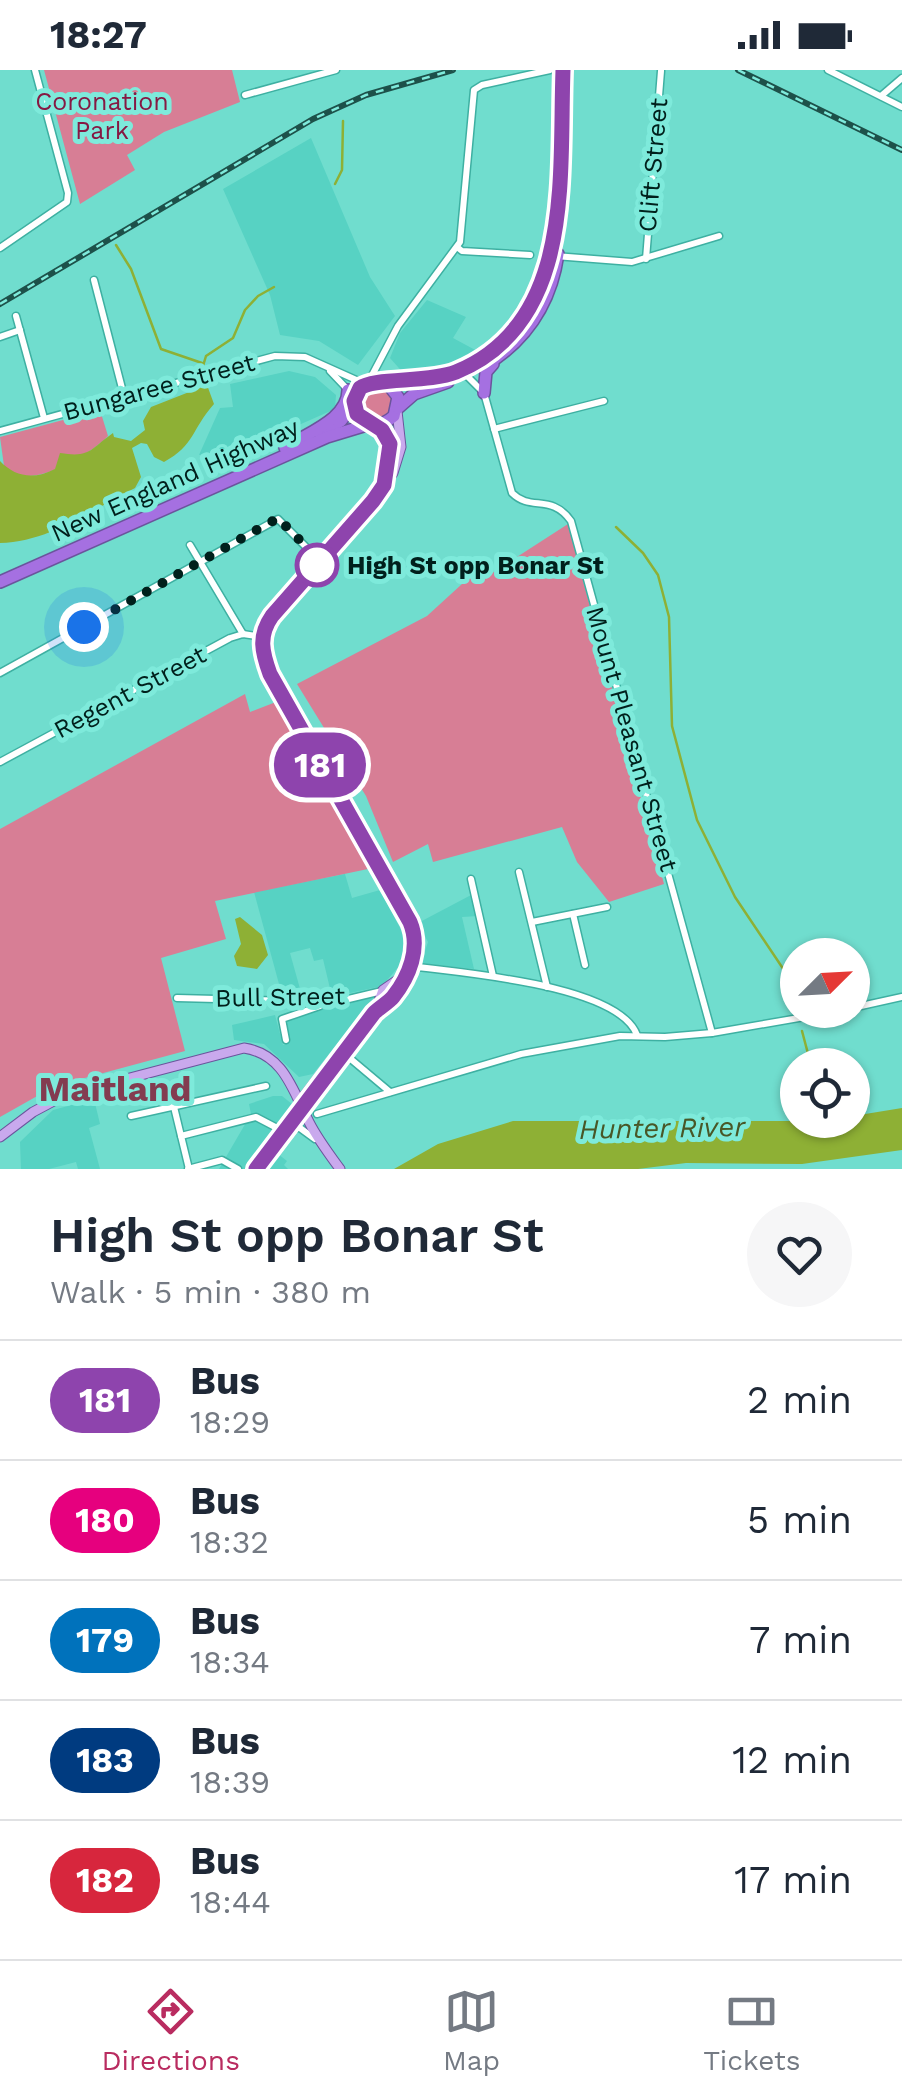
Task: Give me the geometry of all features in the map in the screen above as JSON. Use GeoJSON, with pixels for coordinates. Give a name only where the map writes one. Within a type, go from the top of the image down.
{"type":"FeatureCollection","features":[{"type":"Feature","properties":{"kind":"highway"},"geometry":{"type":"LineString","coordinates":[[484,393],[486,372],[523,336],[539,314],[552,283],[567,70]]}},
{"type":"Feature","properties":{"kind":"highway"},"geometry":{"type":"LineString","coordinates":[[504,354],[461,378],[420,392],[386,423],[372,425],[360,419],[352,398],[366,383],[424,380],[481,360],[522,324],[554,256]]}},
{"type":"Feature","properties":{"kind":"highway"},"geometry":{"type":"LineString","coordinates":[[385,382],[396,393],[398,413]]}},
{"type":"Feature","properties":{"kind":"highway","name":"New England Highway"},"geometry":{"type":"LineString","coordinates":[[0,578],[333,427],[352,398]]}},
{"type":"Feature","properties":{"kind":"highway","name":"New England Highway"},"geometry":{"type":"LineString","coordinates":[[0,578],[327,437],[372,425]]}},
{"type":"Feature","properties":{"kind":"main road"},"geometry":{"type":"LineString","coordinates":[[300,1106],[408,971],[416,945],[413,930],[278,688],[263,654],[262,637],[269,620],[384,485],[400,457],[398,413]]}},
{"type":"Feature","properties":{"kind":"main road"},"geometry":{"type":"LineString","coordinates":[[372,425],[388,436],[391,451],[384,485]]}},
{"type":"Feature","properties":{"kind":"main road"},"geometry":{"type":"LineString","coordinates":[[0,1138],[33,1112],[65,1095],[230,1050],[249,1049],[275,1062],[298,1085],[307,1086],[318,1078]]}},
{"type":"Feature","properties":{"kind":"main road"},"geometry":{"type":"LineString","coordinates":[[249,1049],[277,1069],[315,1140],[335,1163]]}},
{"type":"Feature","properties":{"kind":"main road"},"geometry":{"type":"LineString","coordinates":[[300,1106],[342,1052]]}},
{"type":"Feature","properties":{"kind":"main road"},"geometry":{"type":"LineString","coordinates":[[275,1062],[335,1163]]}},
{"type":"Feature","properties":{"kind":"street"},"geometry":{"type":"LineString","coordinates":[[0,248],[67,202],[68,193],[35,70]]}},
{"type":"Feature","properties":{"kind":"street"},"geometry":{"type":"LineString","coordinates":[[245,96],[336,70]]}},
{"type":"Feature","properties":{"kind":"street"},"geometry":{"type":"LineString","coordinates":[[366,383],[398,326],[457,247],[474,90],[550,70]]}},
{"type":"Feature","properties":{"kind":"street"},"geometry":{"type":"LineString","coordinates":[[828,70],[902,107]]}},
{"type":"Feature","properties":{"kind":"street","name":"Clift Street"},"geometry":{"type":"LineString","coordinates":[[646,259],[661,72]]}},
{"type":"Feature","properties":{"kind":"street"},"geometry":{"type":"LineString","coordinates":[[882,96],[902,78]]}},
{"type":"Feature","properties":{"kind":"street"},"geometry":{"type":"LineString","coordinates":[[554,256],[632,262],[719,236]]}},
{"type":"Feature","properties":{"kind":"street"},"geometry":{"type":"LineString","coordinates":[[457,247],[462,251],[530,255]]}},
{"type":"Feature","properties":{"kind":"street"},"geometry":{"type":"LineString","coordinates":[[94,280],[124,396]]}},
{"type":"Feature","properties":{"kind":"street"},"geometry":{"type":"LineString","coordinates":[[16,316],[44,418]]}},
{"type":"Feature","properties":{"kind":"street"},"geometry":{"type":"LineString","coordinates":[[0,337],[20,330]]}},
{"type":"Feature","properties":{"kind":"street","name":"Bungaree Street"},"geometry":{"type":"LineString","coordinates":[[0,430],[274,356],[294,354],[366,383]]}},
{"type":"Feature","properties":{"kind":"street"},"geometry":{"type":"LineString","coordinates":[[382,356],[385,382]]}},
{"type":"Feature","properties":{"kind":"street"},"geometry":{"type":"LineString","coordinates":[[318,362],[352,398]]}},
{"type":"Feature","properties":{"kind":"street","name":"Mount Pleasant Street"},"geometry":{"type":"LineString","coordinates":[[461,378],[484,393],[512,493],[525,502],[553,504],[566,514],[573,528],[712,1033]]}},
{"type":"Feature","properties":{"kind":"street"},"geometry":{"type":"LineString","coordinates":[[494,430],[604,401]]}},
{"type":"Feature","properties":{"kind":"street"},"geometry":{"type":"LineString","coordinates":[[0,673],[278,518],[320,561]]}},
{"type":"Feature","properties":{"kind":"street"},"geometry":{"type":"LineString","coordinates":[[190,545],[242,634],[262,637]]}},
{"type":"Feature","properties":{"kind":"street","name":"Regent Street"},"geometry":{"type":"LineString","coordinates":[[0,762],[242,634]]}},
{"type":"Feature","properties":{"kind":"street"},"geometry":{"type":"LineString","coordinates":[[519,872],[547,988]]}},
{"type":"Feature","properties":{"kind":"street"},"geometry":{"type":"LineString","coordinates":[[470,879],[493,976]]}},
{"type":"Feature","properties":{"kind":"street"},"geometry":{"type":"LineString","coordinates":[[532,922],[608,907]]}},
{"type":"Feature","properties":{"kind":"street"},"geometry":{"type":"LineString","coordinates":[[574,914],[585,966]]}},
{"type":"Feature","properties":{"kind":"street"},"geometry":{"type":"LineString","coordinates":[[408,971],[493,976],[581,996],[620,1012],[637,1035]]}},
{"type":"Feature","properties":{"kind":"street","name":"Bull Street"},"geometry":{"type":"LineString","coordinates":[[177,998],[336,1002],[386,994]]}},
{"type":"Feature","properties":{"kind":"street"},"geometry":{"type":"LineString","coordinates":[[870,1004],[902,997]]}},
{"type":"Feature","properties":{"kind":"street"},"geometry":{"type":"LineString","coordinates":[[286,1040],[282,1020],[320,1006],[323,1001]]}},
{"type":"Feature","properties":{"kind":"street"},"geometry":{"type":"LineString","coordinates":[[316,1114],[520,1054],[637,1035],[712,1033],[780,1021]]}},
{"type":"Feature","properties":{"kind":"street"},"geometry":{"type":"LineString","coordinates":[[342,1052],[390,1092]]}},
{"type":"Feature","properties":{"kind":"street"},"geometry":{"type":"LineString","coordinates":[[131,1116],[266,1086]]}},
{"type":"Feature","properties":{"kind":"street"},"geometry":{"type":"LineString","coordinates":[[253,1169],[300,1106]]}},
{"type":"Feature","properties":{"kind":"street"},"geometry":{"type":"LineString","coordinates":[[174,1107],[188,1169],[222,1160],[238,1169]]}},
{"type":"Feature","properties":{"kind":"street"},"geometry":{"type":"LineString","coordinates":[[180,1136],[256,1117],[283,1129],[300,1128],[315,1140]]}},
{"type":"Feature","properties":{"kind":"shaded area"},"geometry":{"type":"Polygon","coordinates":[[[311,138],[370,277],[395,316],[358,365],[319,341],[280,335],[270,295],[223,189],[311,138]]]}},
{"type":"Feature","properties":{"kind":"shaded area"},"geometry":{"type":"Polygon","coordinates":[[[427,300],[466,317],[453,338],[479,352],[438,370],[406,376],[390,358],[400,333],[427,300]]]}},
{"type":"Feature","properties":{"kind":"shaded area"},"geometry":{"type":"Polygon","coordinates":[[[289,371],[315,377],[336,395],[335,409],[251,446],[199,455],[220,408],[233,407],[230,384],[289,371]]]}},
{"type":"Feature","properties":{"kind":"shaded area"},"geometry":{"type":"Polygon","coordinates":[[[345,874],[352,898],[380,890],[408,943],[400,965],[382,986],[332,997],[323,959],[314,961],[310,948],[290,953],[302,996],[282,995],[254,892],[345,874]]]}},
{"type":"Feature","properties":{"kind":"shaded area"},"geometry":{"type":"Polygon","coordinates":[[[473,894],[478,916],[462,917],[474,969],[421,963],[428,942],[418,923],[473,894]]]}},
{"type":"Feature","properties":{"kind":"shaded area"},"geometry":{"type":"Polygon","coordinates":[[[376,995],[313,1074],[299,1077],[264,1044],[234,1040],[232,1025],[275,1015],[283,1045],[290,1042],[286,1019],[376,995]]]}},
{"type":"Feature","properties":{"kind":"shaded area"},"geometry":{"type":"Polygon","coordinates":[[[282,1096],[292,1104],[264,1143],[287,1161],[284,1165],[288,1169],[219,1169],[251,1114],[249,1104],[282,1096]]]}},
{"type":"Feature","properties":{"kind":"shaded area"},"geometry":{"type":"Polygon","coordinates":[[[94,1099],[100,1124],[89,1128],[100,1169],[78,1169],[76,1162],[49,1169],[21,1169],[20,1142],[53,1110],[94,1099]]]}},
{"type":"Feature","properties":{"kind":"green space","name":"Coronation Park"},"geometry":{"type":"Polygon","coordinates":[[[44,70],[232,70],[240,102],[164,132],[127,155],[135,170],[80,204],[44,70]]]}},
{"type":"Feature","properties":{"kind":"green space"},"geometry":{"type":"Polygon","coordinates":[[[377,387],[388,392],[393,403],[388,414],[377,419],[366,414],[361,403],[366,392],[377,387]]]}},
{"type":"Feature","properties":{"kind":"green space"},"geometry":{"type":"Polygon","coordinates":[[[100,410],[108,436],[79,458],[29,476],[17,475],[4,466],[0,437],[100,410]]]}},
{"type":"Feature","properties":{"kind":"green space"},"geometry":{"type":"Polygon","coordinates":[[[568,524],[664,884],[609,902],[577,862],[562,827],[433,862],[428,844],[393,862],[366,796],[297,684],[427,616],[474,573],[480,581],[568,524]]]}},
{"type":"Feature","properties":{"kind":"green space"},"geometry":{"type":"Polygon","coordinates":[[[245,694],[250,712],[276,702],[368,869],[215,901],[226,939],[161,958],[185,1051],[55,1086],[0,1117],[0,829],[245,694]]]}},
{"type":"Feature","properties":{"kind":"water"},"geometry":{"type":"Polygon","coordinates":[[[207,385],[214,404],[182,449],[164,462],[154,457],[147,444],[132,448],[141,477],[135,488],[53,531],[0,543],[0,461],[12,471],[40,475],[55,469],[60,453],[84,453],[113,433],[114,437],[131,441],[145,430],[143,421],[151,407],[207,385]]]}},
{"type":"Feature","properties":{"kind":"water"},"geometry":{"type":"Polygon","coordinates":[[[240,917],[262,935],[268,955],[257,969],[237,966],[234,956],[241,944],[235,919],[240,917]]]}},
{"type":"Feature","properties":{"kind":"water","name":"Hunter River"},"geometry":{"type":"Polygon","coordinates":[[[902,1108],[902,1150],[802,1164],[394,1169],[438,1144],[513,1121],[780,1121],[780,1138],[870,1138],[870,1113],[902,1108]]]}},
{"type":"Feature","properties":{"kind":"waterway"},"geometry":{"type":"LineString","coordinates":[[335,184],[342,170],[343,121]]}},
{"type":"Feature","properties":{"kind":"waterway"},"geometry":{"type":"LineString","coordinates":[[116,245],[131,269],[161,349],[202,363]]}},
{"type":"Feature","properties":{"kind":"waterway"},"geometry":{"type":"LineString","coordinates":[[203,366],[206,356],[233,338],[245,310],[274,287]]}},
{"type":"Feature","properties":{"kind":"waterway"},"geometry":{"type":"LineString","coordinates":[[616,527],[643,553],[658,575],[669,617],[672,726],[697,820],[735,897],[780,964]]}},
{"type":"Feature","properties":{"kind":"waterway"},"geometry":{"type":"LineString","coordinates":[[802,1031],[806,1048]]}},
{"type":"Feature","properties":{"kind":"railway"},"geometry":{"type":"LineString","coordinates":[[0,304],[313,119],[366,95],[453,70]]}},
{"type":"Feature","properties":{"kind":"railway"},"geometry":{"type":"LineString","coordinates":[[738,70],[902,150]]}},
{"type":"Feature","properties":{"kind":"bus line","name":"181"},"geometry":{"type":"LineString","coordinates":[[256,1169],[374,1013],[392,998],[410,966],[416,945],[410,922],[270,674],[262,648],[263,633],[272,616],[384,485],[390,444],[382,430],[357,414],[354,401],[360,388],[376,380],[410,382],[439,378],[471,366],[508,340],[536,301],[546,278],[558,203],[563,70]]}},
{"type":"Feature","properties":{"kind":"place","name":"High St opp Bonar St"},"geometry":{"type":"Point","coordinates":[317,565]}},
{"type":"Feature","properties":{"kind":"district","name":"Maitland"},"geometry":{"type":"Point","coordinates":[115,1089]}},
{"type":"Feature","properties":{"kind":"route"},"geometry":{"type":"LineString","coordinates":[[84,627],[278,518],[320,561],[317,565]]}}]}
